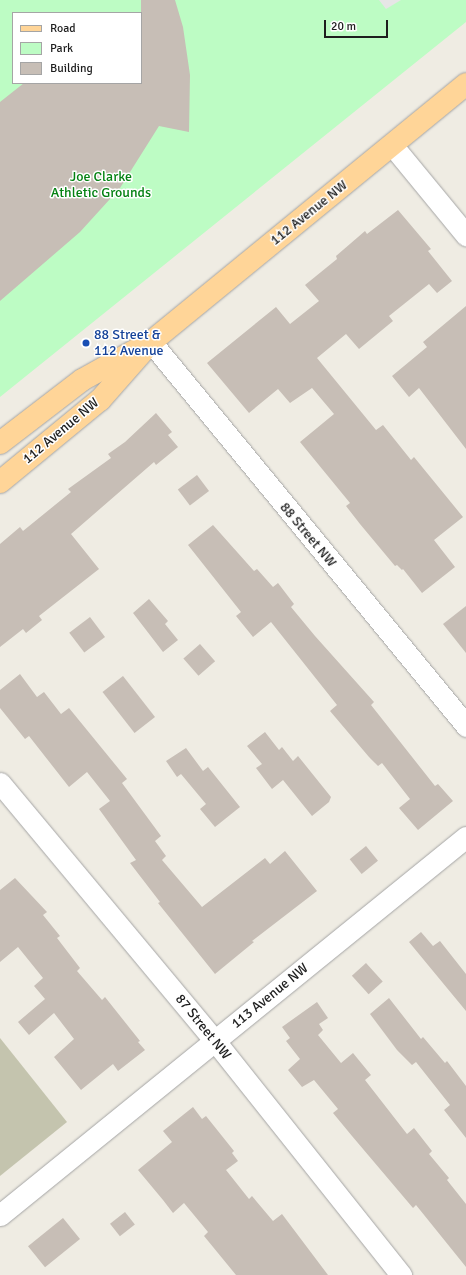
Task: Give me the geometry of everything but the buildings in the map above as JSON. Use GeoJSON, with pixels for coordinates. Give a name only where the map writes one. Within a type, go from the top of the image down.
{"type":"FeatureCollection","features":[{"type":"Feature","properties":{"kind":"main road","name":"112 Avenue NW"},"geometry":{"type":"LineString","coordinates":[[0,482],[100,400],[151,342],[466,84]]}},
{"type":"Feature","properties":{"kind":"main road","name":"112 Avenue NW"},"geometry":{"type":"LineString","coordinates":[[0,443],[82,380],[151,342]]}},
{"type":"Feature","properties":{"kind":"street"},"geometry":{"type":"LineString","coordinates":[[392,145],[466,235]]}},
{"type":"Feature","properties":{"kind":"street","name":"88 Street NW"},"geometry":{"type":"LineString","coordinates":[[151,342],[466,726]]}},
{"type":"Feature","properties":{"kind":"street","name":"87 Street NW"},"geometry":{"type":"LineString","coordinates":[[0,783],[215,1041],[401,1275]]}},
{"type":"Feature","properties":{"kind":"street","name":"113 Avenue NW"},"geometry":{"type":"LineString","coordinates":[[0,1215],[466,837]]}},
{"type":"Feature","properties":{"kind":"shaded area"},"geometry":{"type":"Polygon","coordinates":[[[379,0],[401,0],[386,9],[379,0]]]}},
{"type":"Feature","properties":{"kind":"shaded area"},"geometry":{"type":"Polygon","coordinates":[[[0,1038],[67,1122],[0,1176],[0,1038]]]}},
{"type":"Feature","properties":{"kind":"green space","name":"Joe Clarke Athletic Grounds"},"geometry":{"type":"Polygon","coordinates":[[[0,0],[466,0],[466,22],[0,397],[0,0]]]}},
{"type":"Feature","properties":{"kind":"place","name":"88 Street & 112 Avenue"},"geometry":{"type":"Point","coordinates":[86,343]}}]}
